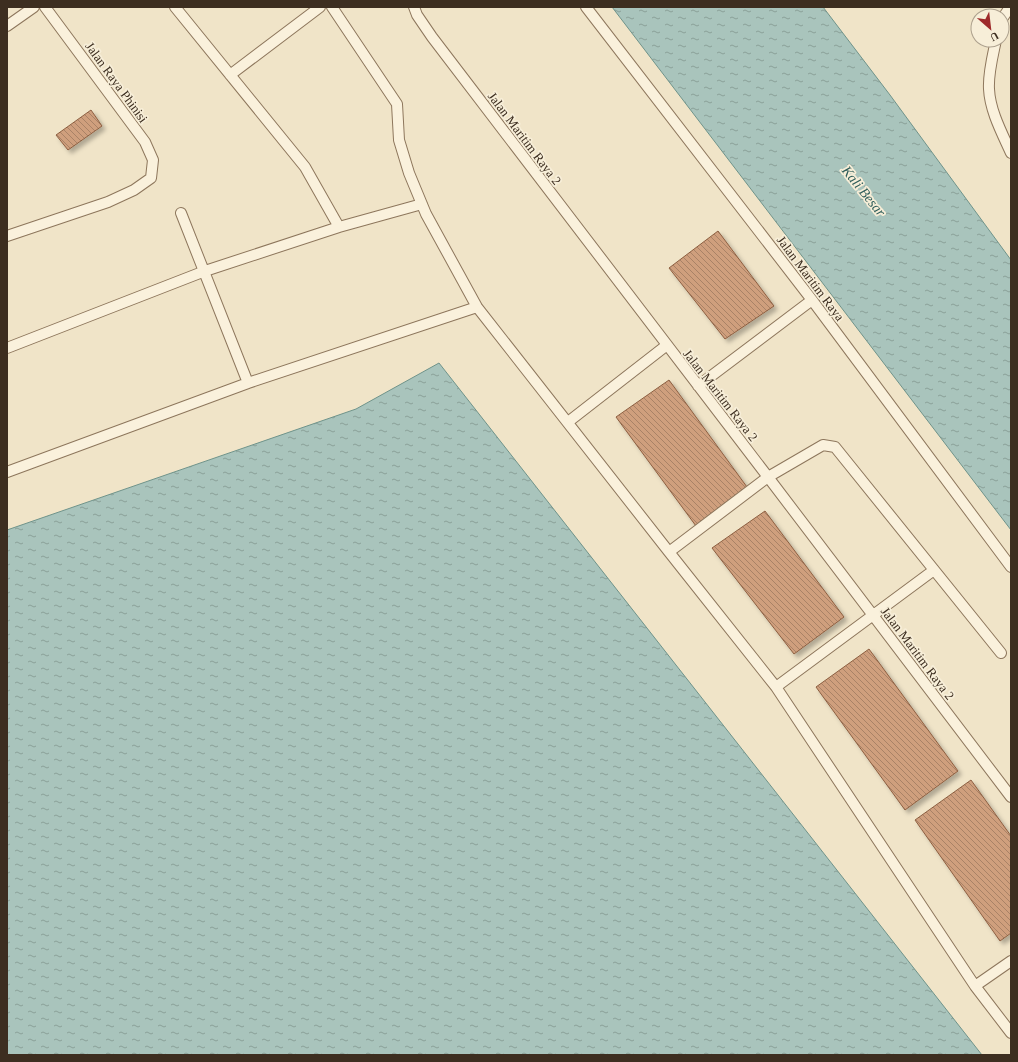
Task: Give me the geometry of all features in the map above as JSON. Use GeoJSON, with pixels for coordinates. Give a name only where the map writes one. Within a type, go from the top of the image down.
{"type":"FeatureCollection","features":[{"type":"Feature","properties":{"kind":"lane"},"geometry":{"type":"LineString","coordinates":[[7,26],[34,7]]}},
{"type":"Feature","properties":{"kind":"lane","name":"Jalan Raya Phinisi"},"geometry":{"type":"LineString","coordinates":[[7,236],[108,202],[134,190],[150,178],[153,160],[145,142],[45,7]]}},
{"type":"Feature","properties":{"kind":"lane"},"geometry":{"type":"LineString","coordinates":[[175,7],[305,167],[339,227]]}},
{"type":"Feature","properties":{"kind":"lane"},"geometry":{"type":"LineString","coordinates":[[230,75],[320,7]]}},
{"type":"Feature","properties":{"kind":"lane"},"geometry":{"type":"LineString","coordinates":[[332,7],[397,104],[399,140],[409,173],[422,204],[477,307],[776,687],[975,986],[1011,1033]]}},
{"type":"Feature","properties":{"kind":"lane","name":"Jalan Maritim Raya 2"},"geometry":{"type":"LineString","coordinates":[[414,7],[417,15],[432,38],[1011,797]]}},
{"type":"Feature","properties":{"kind":"lane","name":"Jalan Maritim Raya"},"geometry":{"type":"LineString","coordinates":[[586,7],[812,300],[1011,567]]}},
{"type":"Feature","properties":{"kind":"lane"},"geometry":{"type":"LineString","coordinates":[[995,48],[989,89],[994,115],[1011,153]]}},
{"type":"Feature","properties":{"kind":"lane"},"geometry":{"type":"LineString","coordinates":[[7,348],[205,271],[339,227],[422,204]]}},
{"type":"Feature","properties":{"kind":"lane"},"geometry":{"type":"LineString","coordinates":[[181,213],[248,382]]}},
{"type":"Feature","properties":{"kind":"lane"},"geometry":{"type":"LineString","coordinates":[[698,386],[812,300]]}},
{"type":"Feature","properties":{"kind":"lane"},"geometry":{"type":"LineString","coordinates":[[7,472],[248,382],[477,307]]}},
{"type":"Feature","properties":{"kind":"lane"},"geometry":{"type":"LineString","coordinates":[[568,422],[667,345]]}},
{"type":"Feature","properties":{"kind":"lane"},"geometry":{"type":"LineString","coordinates":[[669,552],[768,477],[823,445],[835,447],[1001,653]]}},
{"type":"Feature","properties":{"kind":"lane"},"geometry":{"type":"LineString","coordinates":[[776,687],[872,614],[934,570]]}},
{"type":"Feature","properties":{"kind":"lane"},"geometry":{"type":"LineString","coordinates":[[975,986],[1011,961]]}},
{"type":"Feature","properties":{"kind":"water","name":"Kali Besar"},"geometry":{"type":"Polygon","coordinates":[[[612,7],[823,7],[890,95],[1011,260],[1011,530],[612,7]]]}},
{"type":"Feature","properties":{"kind":"water"},"geometry":{"type":"Polygon","coordinates":[[[439,363],[982,1055],[7,1055],[7,530],[356,409],[439,363]]]}},
{"type":"Feature","properties":{"kind":"building"},"geometry":{"type":"Polygon","coordinates":[[[91,110],[102,126],[68,150],[56,135],[91,110]]]}},
{"type":"Feature","properties":{"kind":"building"},"geometry":{"type":"Polygon","coordinates":[[[718,231],[774,306],[725,339],[669,268],[718,231]]]}},
{"type":"Feature","properties":{"kind":"building"},"geometry":{"type":"Polygon","coordinates":[[[669,380],[747,487],[696,526],[616,417],[669,380]]]}},
{"type":"Feature","properties":{"kind":"building"},"geometry":{"type":"Polygon","coordinates":[[[765,511],[844,617],[794,654],[712,548],[765,511]]]}},
{"type":"Feature","properties":{"kind":"building"},"geometry":{"type":"Polygon","coordinates":[[[869,649],[958,771],[905,810],[816,687],[869,649]]]}},
{"type":"Feature","properties":{"kind":"building"},"geometry":{"type":"Polygon","coordinates":[[[971,780],[1011,836],[1011,933],[1000,941],[915,820],[971,780]]]}}]}
